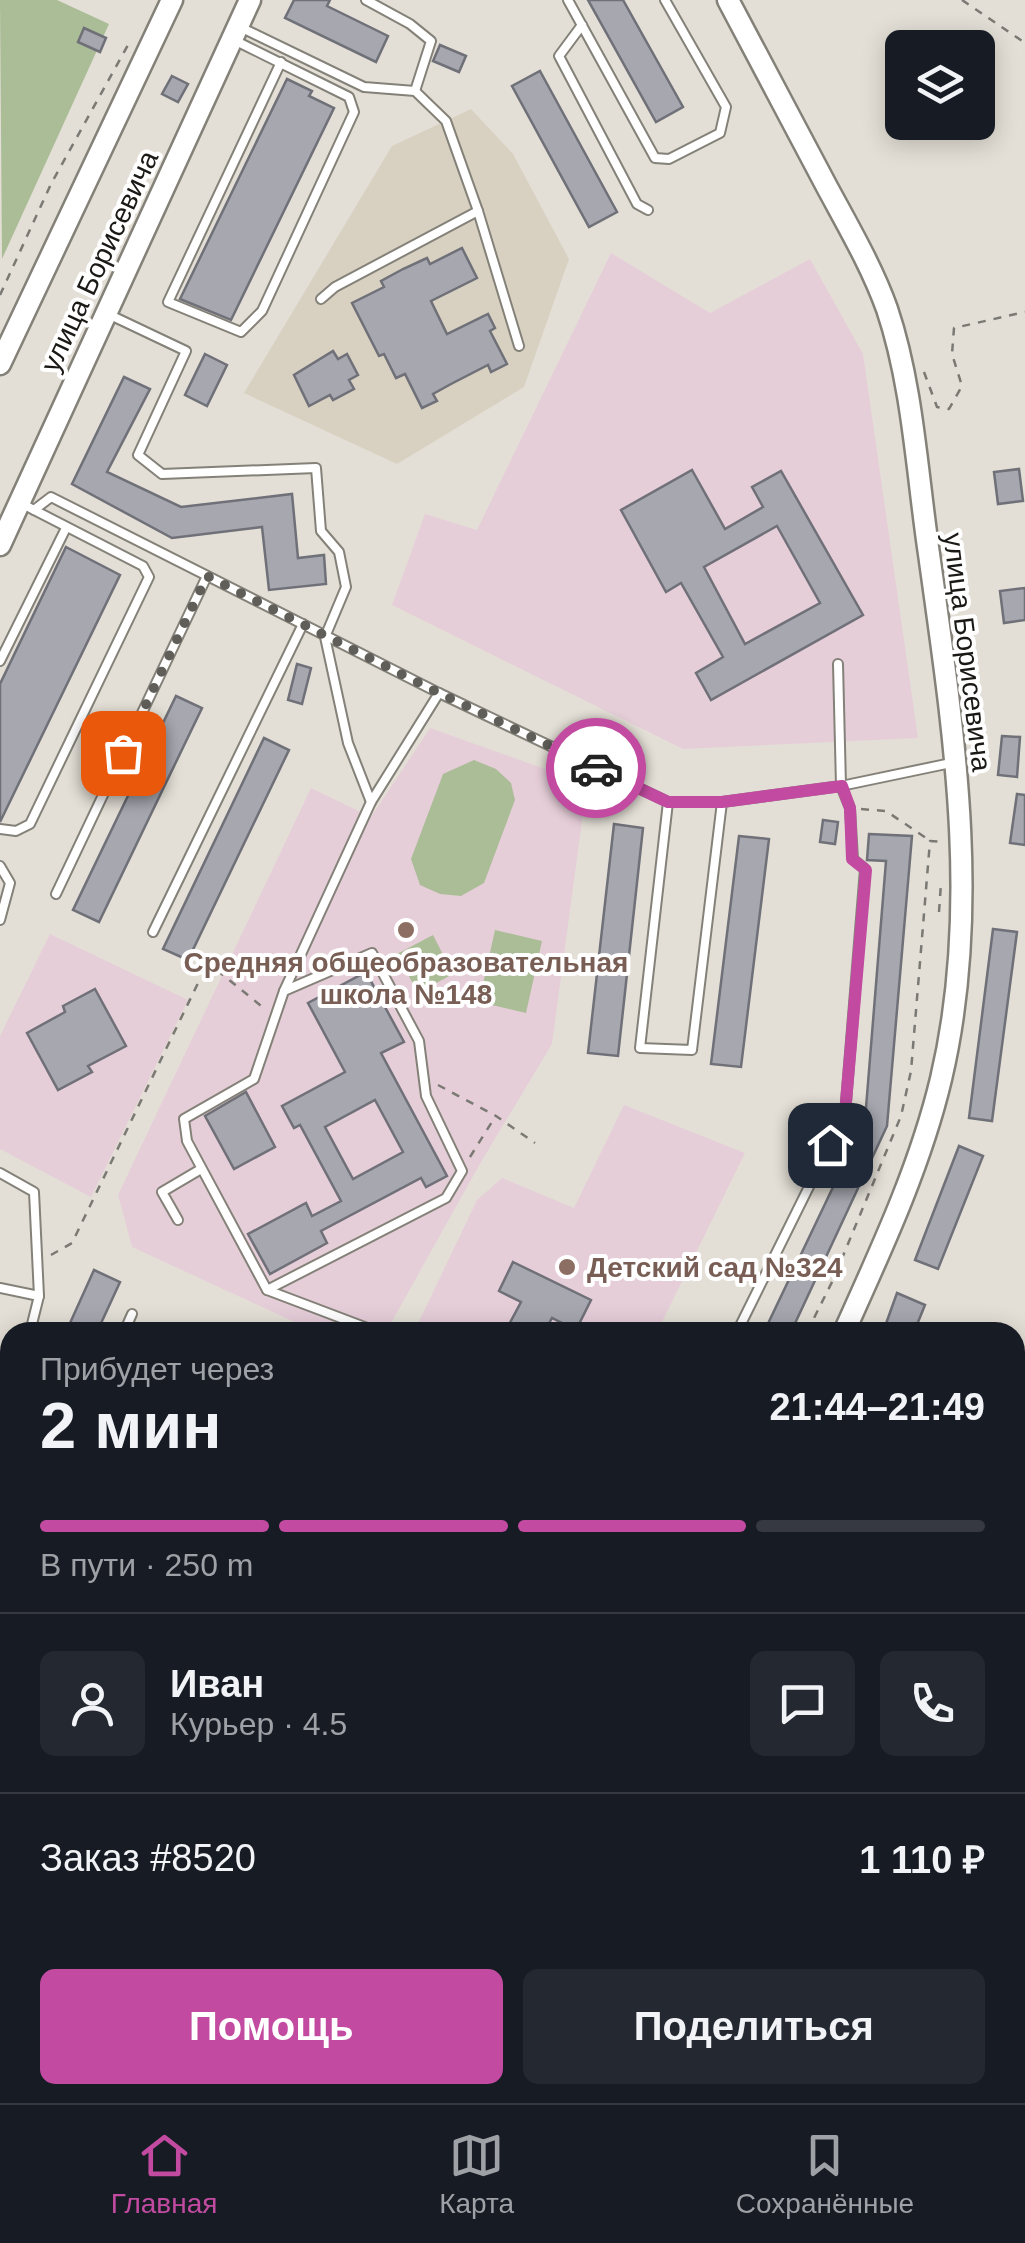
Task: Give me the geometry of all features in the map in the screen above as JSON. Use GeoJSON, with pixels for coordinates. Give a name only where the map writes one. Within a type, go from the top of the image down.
{"type":"FeatureCollection","features":[{"type":"Feature","properties":{"kind":"street","name":"улица Борисевича"},"geometry":{"type":"LineString","coordinates":[[0,364],[172,0]]}},
{"type":"Feature","properties":{"kind":"street","name":"улица Борисевича"},"geometry":{"type":"LineString","coordinates":[[0,546],[27,506],[104,313],[250,0]]}},
{"type":"Feature","properties":{"kind":"street","name":"улица Борисевича"},"geometry":{"type":"LineString","coordinates":[[728,0],[861,252],[886,308],[902,367],[962,834],[959,958],[942,1075],[926,1132],[885,1244],[849,1322]]}},
{"type":"Feature","properties":{"kind":"lane"},"geometry":{"type":"LineString","coordinates":[[366,0],[410,24],[431,41],[415,91]]}},
{"type":"Feature","properties":{"kind":"lane"},"geometry":{"type":"LineString","coordinates":[[568,0],[655,158],[670,159],[720,133],[726,107],[665,0]]}},
{"type":"Feature","properties":{"kind":"lane"},"geometry":{"type":"LineString","coordinates":[[582,26],[558,56],[637,204],[648,210]]}},
{"type":"Feature","properties":{"kind":"lane"},"geometry":{"type":"LineString","coordinates":[[235,33],[280,62],[349,97],[354,112],[262,311],[241,332],[168,302],[280,62]]}},
{"type":"Feature","properties":{"kind":"lane"},"geometry":{"type":"LineString","coordinates":[[235,33],[364,87],[415,91],[446,122],[520,346]]}},
{"type":"Feature","properties":{"kind":"lane"},"geometry":{"type":"LineString","coordinates":[[321,299],[335,287],[478,211]]}},
{"type":"Feature","properties":{"kind":"lane"},"geometry":{"type":"LineString","coordinates":[[104,313],[186,351],[138,455],[162,474],[316,468],[320,531],[339,552],[346,588],[326,637],[348,742],[371,802]]}},
{"type":"Feature","properties":{"kind":"lane"},"geometry":{"type":"LineString","coordinates":[[27,506],[51,497],[439,693],[668,802],[722,802],[842,786],[955,762]]}},
{"type":"Feature","properties":{"kind":"lane"},"geometry":{"type":"LineString","coordinates":[[0,829],[16,831],[30,824],[149,577],[143,566],[27,506]]}},
{"type":"Feature","properties":{"kind":"lane"},"geometry":{"type":"LineString","coordinates":[[0,660],[66,528]]}},
{"type":"Feature","properties":{"kind":"lane"},"geometry":{"type":"LineString","coordinates":[[56,894],[207,576]]}},
{"type":"Feature","properties":{"kind":"lane"},"geometry":{"type":"LineString","coordinates":[[153,932],[303,624]]}},
{"type":"Feature","properties":{"kind":"lane"},"geometry":{"type":"LineString","coordinates":[[742,1322],[845,1114],[866,870],[852,859],[850,808],[842,786],[838,664]]}},
{"type":"Feature","properties":{"kind":"lane"},"geometry":{"type":"LineString","coordinates":[[352,1322],[267,1290],[186,1141],[184,1119],[254,1079],[284,991],[371,802],[439,693]]}},
{"type":"Feature","properties":{"kind":"lane"},"geometry":{"type":"LineString","coordinates":[[668,802],[640,1048],[692,1050],[722,802]]}},
{"type":"Feature","properties":{"kind":"lane"},"geometry":{"type":"LineString","coordinates":[[0,866],[10,882],[0,920]]}},
{"type":"Feature","properties":{"kind":"lane"},"geometry":{"type":"LineString","coordinates":[[267,1290],[446,1198],[461,1169],[426,1096],[419,1041],[372,953],[284,991]]}},
{"type":"Feature","properties":{"kind":"lane"},"geometry":{"type":"LineString","coordinates":[[178,1220],[162,1192],[201,1169]]}},
{"type":"Feature","properties":{"kind":"lane"},"geometry":{"type":"LineString","coordinates":[[0,1173],[34,1192],[39,1296],[32,1322]]}},
{"type":"Feature","properties":{"kind":"lane"},"geometry":{"type":"LineString","coordinates":[[0,1288],[39,1296]]}},
{"type":"Feature","properties":{"kind":"lane"},"geometry":{"type":"LineString","coordinates":[[128,1322],[132,1314]]}},
{"type":"Feature","properties":{"kind":"path"},"geometry":{"type":"LineString","coordinates":[[962,0],[1025,43]]}},
{"type":"Feature","properties":{"kind":"path"},"geometry":{"type":"LineString","coordinates":[[0,295],[51,184],[128,47]]}},
{"type":"Feature","properties":{"kind":"path"},"geometry":{"type":"LineString","coordinates":[[902,367],[923,369],[937,407],[948,409],[962,386],[952,354],[954,328],[1025,312]]}},
{"type":"Feature","properties":{"kind":"path"},"geometry":{"type":"LineString","coordinates":[[850,808],[886,812],[930,841],[942,842]]}},
{"type":"Feature","properties":{"kind":"path"},"geometry":{"type":"LineString","coordinates":[[812,1322],[901,1116],[911,1071],[930,841]]}},
{"type":"Feature","properties":{"kind":"path"},"geometry":{"type":"LineString","coordinates":[[39,1262],[72,1243],[200,979],[218,971],[274,1016]]}},
{"type":"Feature","properties":{"kind":"path"},"geometry":{"type":"LineString","coordinates":[[429,1080],[496,1116],[535,1143]]}},
{"type":"Feature","properties":{"kind":"path"},"geometry":{"type":"LineString","coordinates":[[461,1169],[496,1116]]}},
{"type":"Feature","properties":{"kind":"shaded area"},"geometry":{"type":"Polygon","coordinates":[[[471,109],[513,154],[569,259],[524,387],[397,464],[244,393],[392,146],[471,109]]]}},
{"type":"Feature","properties":{"kind":"shaded area"},"geometry":{"type":"Polygon","coordinates":[[[611,253],[710,313],[810,259],[863,354],[918,738],[683,749],[392,605],[425,514],[477,530],[611,253]]]}},
{"type":"Feature","properties":{"kind":"shaded area","name":"Средняя общеобразовательная школа №148"},"geometry":{"type":"Polygon","coordinates":[[[430,728],[587,784],[552,1044],[392,1322],[294,1322],[132,1247],[118,1195],[311,788],[371,817],[430,728]]]}},
{"type":"Feature","properties":{"kind":"shaded area"},"geometry":{"type":"Polygon","coordinates":[[[50,934],[188,1000],[91,1197],[0,1149],[0,1036],[50,934]]]}},
{"type":"Feature","properties":{"kind":"shaded area","name":"Детский сад №324"},"geometry":{"type":"Polygon","coordinates":[[[624,1105],[745,1153],[662,1322],[419,1322],[477,1200],[502,1178],[574,1208],[624,1105]]]}},
{"type":"Feature","properties":{"kind":"green space"},"geometry":{"type":"Polygon","coordinates":[[[0,0],[57,0],[109,24],[2,259],[0,0]]]}},
{"type":"Feature","properties":{"kind":"green space"},"geometry":{"type":"Polygon","coordinates":[[[474,760],[496,769],[511,783],[515,800],[484,883],[461,896],[440,894],[420,885],[411,859],[443,774],[474,760]]]}},
{"type":"Feature","properties":{"kind":"green space"},"geometry":{"type":"Polygon","coordinates":[[[495,930],[542,941],[526,1013],[479,1002],[495,930]]]}},
{"type":"Feature","properties":{"kind":"green space"},"geometry":{"type":"Polygon","coordinates":[[[433,935],[453,974],[418,993],[397,954],[433,935]]]}},
{"type":"Feature","properties":{"kind":"building"},"geometry":{"type":"Polygon","coordinates":[[[294,0],[330,0],[327,6],[388,36],[376,62],[285,18],[294,0]]]}},
{"type":"Feature","properties":{"kind":"building"},"geometry":{"type":"Polygon","coordinates":[[[588,0],[623,0],[683,107],[656,122],[588,0]]]}},
{"type":"Feature","properties":{"kind":"building"},"geometry":{"type":"Polygon","coordinates":[[[84,28],[106,38],[100,52],[78,42],[84,28]]]}},
{"type":"Feature","properties":{"kind":"building"},"geometry":{"type":"Polygon","coordinates":[[[440,45],[466,56],[459,72],[433,61],[440,45]]]}},
{"type":"Feature","properties":{"kind":"building"},"geometry":{"type":"Polygon","coordinates":[[[540,71],[617,212],[589,227],[512,86],[540,71]]]}},
{"type":"Feature","properties":{"kind":"building"},"geometry":{"type":"Polygon","coordinates":[[[172,76],[188,84],[178,102],[162,94],[172,76]]]}},
{"type":"Feature","properties":{"kind":"building"},"geometry":{"type":"Polygon","coordinates":[[[287,79],[334,108],[231,320],[180,299],[287,79]]]}},
{"type":"Feature","properties":{"kind":"building"},"geometry":{"type":"Polygon","coordinates":[[[462,248],[477,278],[431,301],[447,334],[488,314],[495,328],[490,331],[507,364],[491,372],[488,365],[451,384],[433,394],[437,401],[422,408],[405,374],[396,378],[384,354],[379,356],[352,303],[384,287],[381,281],[403,269],[427,258],[430,264],[462,248]]]}},
{"type":"Feature","properties":{"kind":"building"},"geometry":{"type":"Polygon","coordinates":[[[333,351],[338,359],[347,354],[358,375],[349,380],[354,389],[309,406],[294,375],[333,351]]]}},
{"type":"Feature","properties":{"kind":"building"},"geometry":{"type":"Polygon","coordinates":[[[205,354],[227,365],[207,406],[185,395],[205,354]]]}},
{"type":"Feature","properties":{"kind":"building"},"geometry":{"type":"Polygon","coordinates":[[[124,377],[150,389],[107,472],[181,507],[292,494],[298,558],[324,555],[326,584],[269,590],[262,527],[172,538],[72,484],[124,377]]]}},
{"type":"Feature","properties":{"kind":"building"},"geometry":{"type":"Polygon","coordinates":[[[1019,469],[1023,501],[998,504],[994,472],[1019,469]]]}},
{"type":"Feature","properties":{"kind":"building"},"geometry":{"type":"Polygon","coordinates":[[[692,470],[725,529],[763,507],[752,487],[781,471],[863,615],[711,700],[696,673],[723,657],[681,583],[666,592],[621,510],[692,470]],[[777,526],[704,567],[745,644],[820,603],[777,526]]]}},
{"type":"Feature","properties":{"kind":"building"},"geometry":{"type":"Polygon","coordinates":[[[66,547],[120,575],[0,822],[0,684],[66,547]]]}},
{"type":"Feature","properties":{"kind":"building"},"geometry":{"type":"Polygon","coordinates":[[[1025,588],[1025,620],[1004,623],[1000,591],[1025,588]]]}},
{"type":"Feature","properties":{"kind":"building"},"geometry":{"type":"Polygon","coordinates":[[[297,664],[311,668],[302,704],[288,700],[297,664]]]}},
{"type":"Feature","properties":{"kind":"building"},"geometry":{"type":"Polygon","coordinates":[[[176,696],[202,708],[99,922],[73,910],[176,696]]]}},
{"type":"Feature","properties":{"kind":"building"},"geometry":{"type":"Polygon","coordinates":[[[1002,736],[1020,737],[1017,777],[998,775],[1002,736]]]}},
{"type":"Feature","properties":{"kind":"building"},"geometry":{"type":"Polygon","coordinates":[[[264,738],[289,750],[188,960],[163,949],[264,738]]]}},
{"type":"Feature","properties":{"kind":"building"},"geometry":{"type":"Polygon","coordinates":[[[1017,794],[1025,795],[1025,845],[1010,843],[1017,794]]]}},
{"type":"Feature","properties":{"kind":"building"},"geometry":{"type":"Polygon","coordinates":[[[823,820],[838,822],[835,844],[820,842],[823,820]]]}},
{"type":"Feature","properties":{"kind":"building"},"geometry":{"type":"Polygon","coordinates":[[[614,824],[643,828],[618,1056],[588,1053],[614,824]]]}},
{"type":"Feature","properties":{"kind":"building"},"geometry":{"type":"Polygon","coordinates":[[[869,834],[912,836],[887,1126],[796,1322],[769,1322],[865,1120],[886,861],[867,860],[869,834]]]}},
{"type":"Feature","properties":{"kind":"building"},"geometry":{"type":"Polygon","coordinates":[[[739,836],[769,839],[741,1067],[711,1064],[739,836]]]}},
{"type":"Feature","properties":{"kind":"building"},"geometry":{"type":"Polygon","coordinates":[[[993,929],[1017,932],[992,1121],[969,1118],[993,929]]]}},
{"type":"Feature","properties":{"kind":"building"},"geometry":{"type":"Polygon","coordinates":[[[366,972],[404,1042],[381,1053],[447,1176],[426,1187],[421,1178],[321,1231],[327,1243],[270,1274],[248,1234],[306,1203],[312,1216],[341,1201],[300,1125],[294,1128],[282,1106],[345,1072],[308,1003],[366,972]],[[375,1100],[325,1127],[353,1179],[403,1152],[375,1100]]]}},
{"type":"Feature","properties":{"kind":"building"},"geometry":{"type":"Polygon","coordinates":[[[95,989],[126,1046],[88,1066],[92,1072],[58,1090],[27,1033],[65,1012],[63,1006],[95,989]]]}},
{"type":"Feature","properties":{"kind":"building"},"geometry":{"type":"Polygon","coordinates":[[[246,1092],[275,1147],[234,1169],[205,1116],[246,1092]]]}},
{"type":"Feature","properties":{"kind":"building"},"geometry":{"type":"Polygon","coordinates":[[[959,1146],[983,1156],[938,1269],[915,1260],[959,1146]]]}},
{"type":"Feature","properties":{"kind":"building"},"geometry":{"type":"Polygon","coordinates":[[[513,1262],[591,1300],[580,1322],[552,1318],[550,1322],[510,1322],[521,1302],[499,1291],[513,1262]]]}},
{"type":"Feature","properties":{"kind":"building"},"geometry":{"type":"Polygon","coordinates":[[[94,1270],[120,1282],[102,1322],[71,1322],[94,1270]]]}},
{"type":"Feature","properties":{"kind":"building"},"geometry":{"type":"Polygon","coordinates":[[[897,1293],[925,1305],[918,1322],[887,1322],[897,1293]]]}},
{"type":"Feature","properties":{"kind":"way so far"},"geometry":{"type":"LineString","coordinates":[[123,753],[207,576],[596,768]]}},
{"type":"Feature","properties":{"kind":"place","name":"Средняя общеобразовательная школа №148"},"geometry":{"type":"Point","coordinates":[406,930]}},
{"type":"Feature","properties":{"kind":"place","name":"Детский сад №324"},"geometry":{"type":"Point","coordinates":[567,1267]}},
{"type":"Feature","properties":{"kind":"route"},"geometry":{"type":"LineString","coordinates":[[596,768],[668,802],[722,802],[842,786],[850,808],[852,859],[866,870],[845,1114],[830,1145]]}}]}
